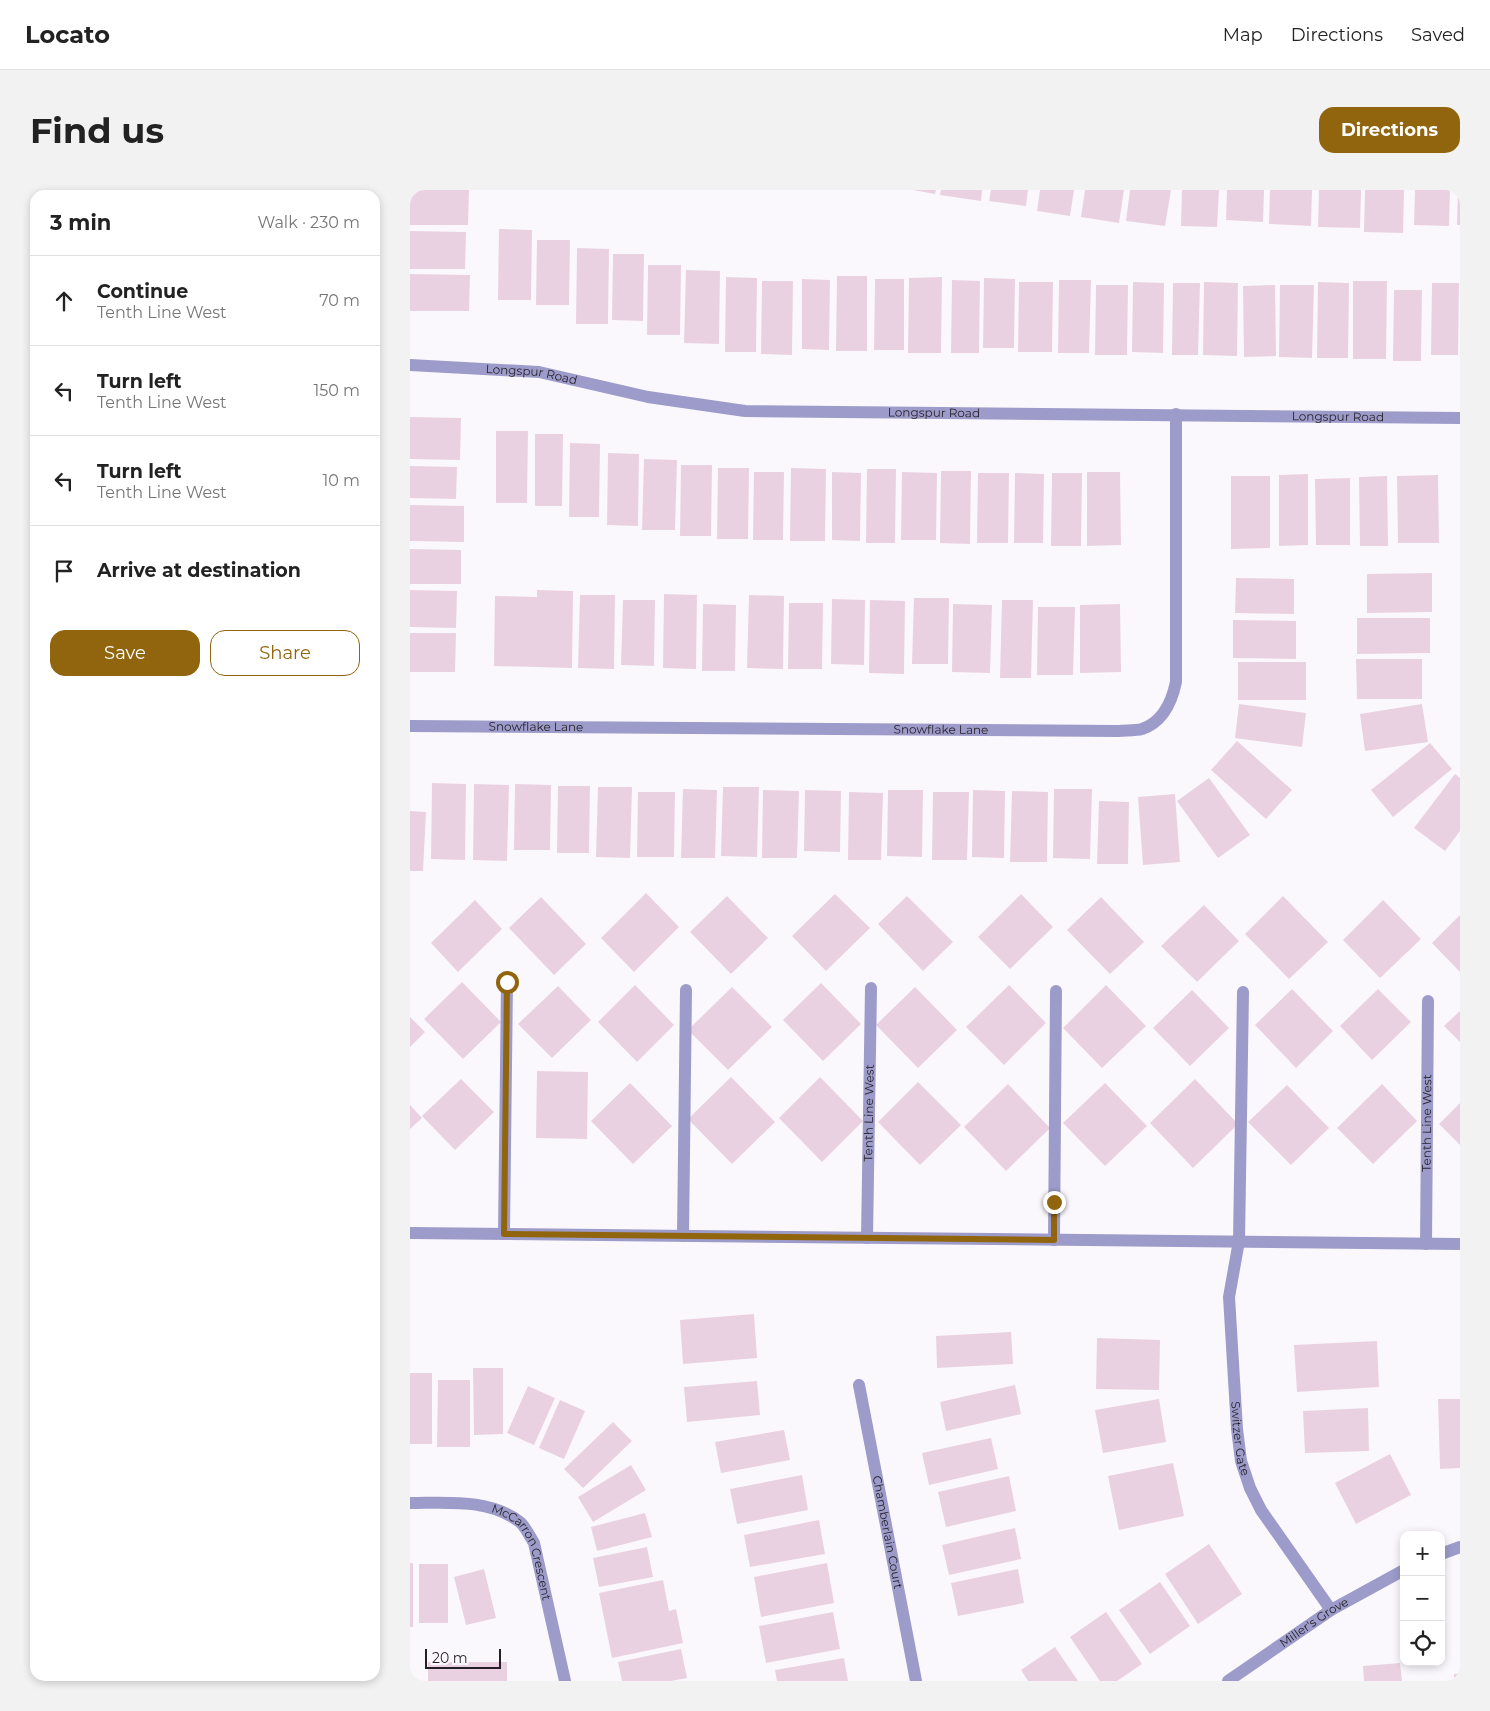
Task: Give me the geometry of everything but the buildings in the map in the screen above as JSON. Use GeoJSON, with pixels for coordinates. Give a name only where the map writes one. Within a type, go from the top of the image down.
{"type":"FeatureCollection","features":[{"type":"Feature","properties":{"kind":"street","name":"Longspur Road"},"geometry":{"type":"LineString","coordinates":[[410,366],[539,372],[648,397],[745,411],[1460,418]]}},
{"type":"Feature","properties":{"kind":"street","name":"Snowflake Lane"},"geometry":{"type":"LineString","coordinates":[[410,726],[1118,731],[1142,729],[1158,718],[1172,700],[1176,682],[1176,414]]}},
{"type":"Feature","properties":{"kind":"street"},"geometry":{"type":"LineString","coordinates":[[504,1234],[507,982]]}},
{"type":"Feature","properties":{"kind":"street","name":"Tenth Line West"},"geometry":{"type":"LineString","coordinates":[[868,1238],[871,988]]}},
{"type":"Feature","properties":{"kind":"street"},"geometry":{"type":"LineString","coordinates":[[683,1236],[686,990]]}},
{"type":"Feature","properties":{"kind":"street"},"geometry":{"type":"LineString","coordinates":[[1054,1240],[1056,991]]}},
{"type":"Feature","properties":{"kind":"street"},"geometry":{"type":"LineString","coordinates":[[1239,1241],[1243,992]]}},
{"type":"Feature","properties":{"kind":"street","name":"Tenth Line West"},"geometry":{"type":"LineString","coordinates":[[1426,1244],[1428,1001]]}},
{"type":"Feature","properties":{"kind":"street"},"geometry":{"type":"LineString","coordinates":[[410,1233],[1460,1244]]}},
{"type":"Feature","properties":{"kind":"street","name":"Switzer Gate"},"geometry":{"type":"LineString","coordinates":[[1239,1241],[1229,1297],[1237,1429],[1241,1461],[1250,1488],[1261,1510],[1331,1610]]}},
{"type":"Feature","properties":{"kind":"street","name":"Chamberlain Court"},"geometry":{"type":"LineString","coordinates":[[859,1385],[916,1681]]}},
{"type":"Feature","properties":{"kind":"street","name":"McCarron Crescent"},"geometry":{"type":"LineString","coordinates":[[410,1503],[477,1503],[521,1523],[534,1542],[565,1681]]}},
{"type":"Feature","properties":{"kind":"street"},"geometry":{"type":"LineString","coordinates":[[1445,1553],[1460,1548]]}},
{"type":"Feature","properties":{"kind":"street","name":"Miller's Grove"},"geometry":{"type":"LineString","coordinates":[[1228,1681],[1331,1610],[1400,1572]]}},
{"type":"Feature","properties":{"kind":"route"},"geometry":{"type":"LineString","coordinates":[[507,982],[504,1234],[1054,1240],[1054,1202]]}}]}
